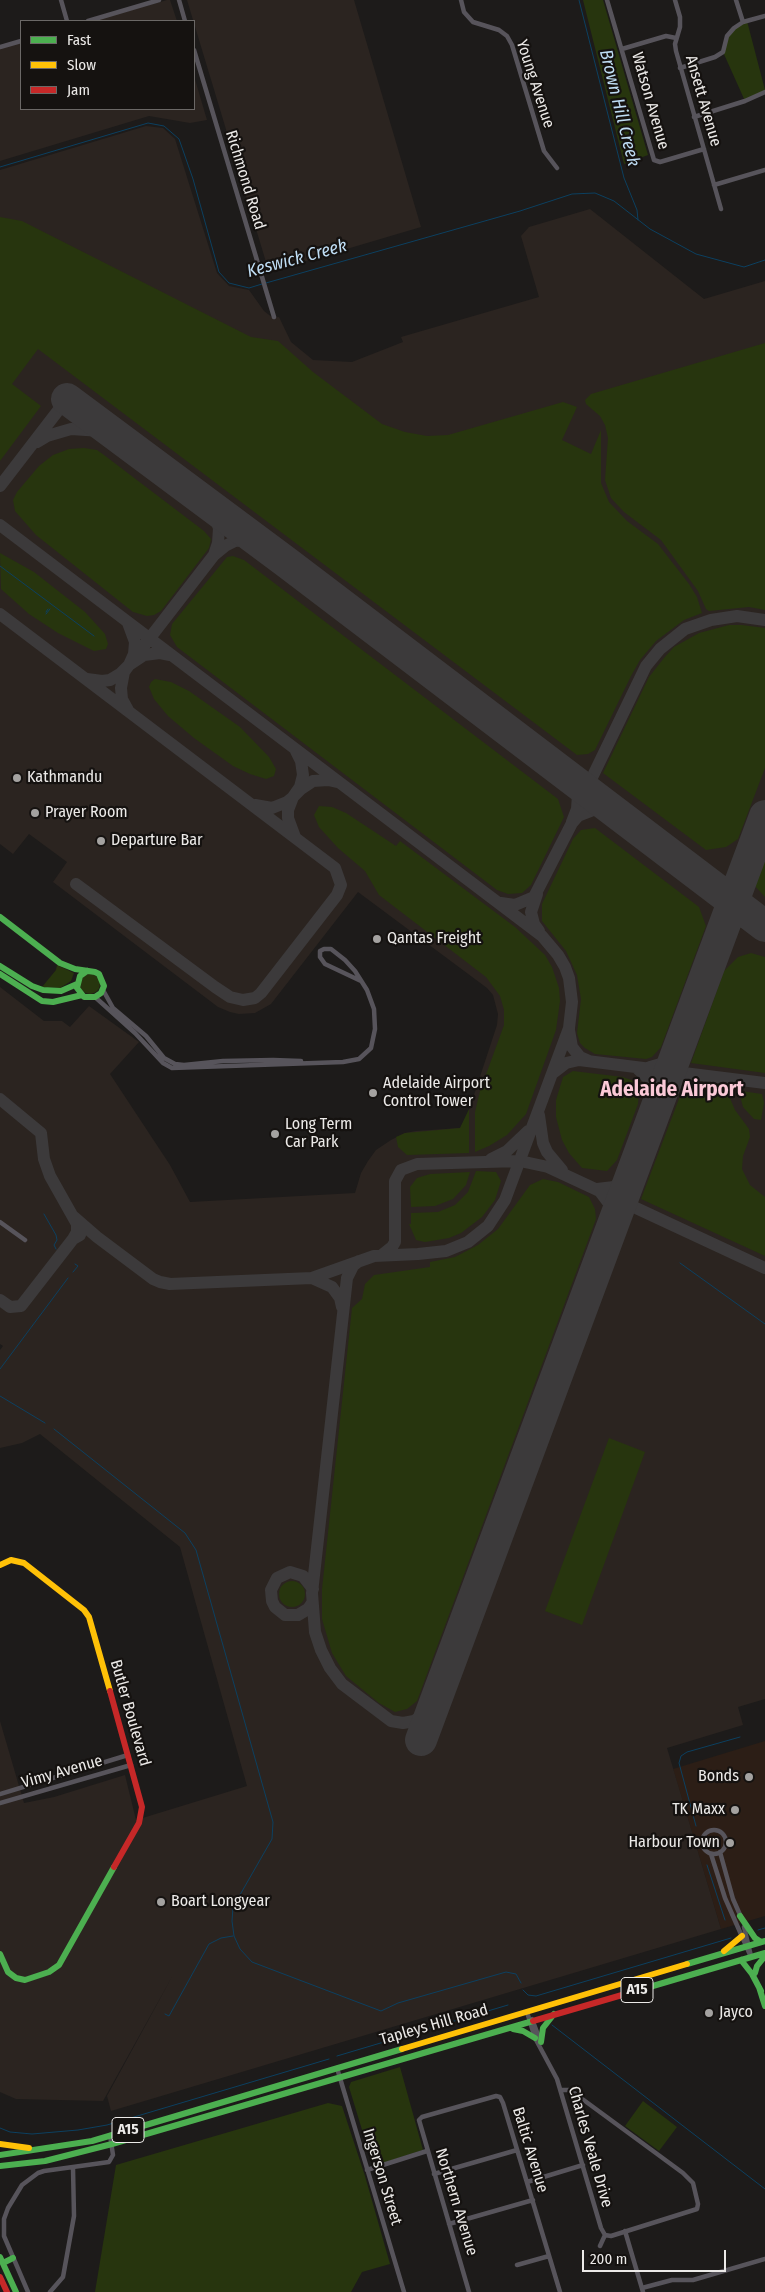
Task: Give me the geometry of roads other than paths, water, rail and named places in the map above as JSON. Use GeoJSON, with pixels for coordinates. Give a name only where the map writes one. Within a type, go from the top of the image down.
{"type":"FeatureCollection","features":[{"type":"Feature","properties":{"kind":"main road"},"geometry":{"type":"LineString","coordinates":[[0,918],[60,963],[99,974],[104,981],[103,990],[95,997],[88,998],[82,995],[77,984]]}},
{"type":"Feature","properties":{"kind":"main road"},"geometry":{"type":"LineString","coordinates":[[0,966],[11,971],[32,986],[44,990],[62,991],[77,984],[80,976],[87,971]]}},
{"type":"Feature","properties":{"kind":"main road"},"geometry":{"type":"LineString","coordinates":[[0,974],[42,1001],[53,1002],[82,995]]}},
{"type":"Feature","properties":{"kind":"main road","name":"Butler Boulevard"},"geometry":{"type":"LineString","coordinates":[[0,1565],[11,1560],[24,1563],[84,1610],[89,1617],[142,1807],[142,1814],[59,1965],[49,1972],[25,1980],[16,1978],[3,1965],[0,1954]]}},
{"type":"Feature","properties":{"kind":"main road"},"geometry":{"type":"LineString","coordinates":[[740,1916],[755,1938],[763,1942]]}},
{"type":"Feature","properties":{"kind":"main road"},"geometry":{"type":"LineString","coordinates":[[713,1958],[738,1942],[742,1936]]}},
{"type":"Feature","properties":{"kind":"main road","name":"Tapleys Hill Road"},"geometry":{"type":"LineString","coordinates":[[0,2155],[92,2141],[763,1942]]}},
{"type":"Feature","properties":{"kind":"main road"},"geometry":{"type":"LineString","coordinates":[[755,1973],[765,1954]]}},
{"type":"Feature","properties":{"kind":"main road","name":"Tapleys Hill Road"},"geometry":{"type":"LineString","coordinates":[[2,2167],[45,2161],[112,2144],[765,1954]]}},
{"type":"Feature","properties":{"kind":"main road"},"geometry":{"type":"LineString","coordinates":[[751,1957],[765,2006]]}},
{"type":"Feature","properties":{"kind":"main road"},"geometry":{"type":"LineString","coordinates":[[741,1960],[752,1974],[760,1991]]}},
{"type":"Feature","properties":{"kind":"main road"},"geometry":{"type":"LineString","coordinates":[[508,2028],[523,2030],[538,2040],[543,2028],[554,2014]]}},
{"type":"Feature","properties":{"kind":"main road"},"geometry":{"type":"LineString","coordinates":[[0,2144],[46,2149]]}},
{"type":"Feature","properties":{"kind":"main road"},"geometry":{"type":"LineString","coordinates":[[13,2258],[1,2260],[16,2292]]}},
{"type":"Feature","properties":{"kind":"main road"},"geometry":{"type":"LineString","coordinates":[[0,2276],[7,2292]]}},
{"type":"Feature","properties":{"kind":"street"},"geometry":{"type":"LineString","coordinates":[[61,0],[67,20]]}},
{"type":"Feature","properties":{"kind":"street"},"geometry":{"type":"LineString","coordinates":[[91,20],[159,0]]}},
{"type":"Feature","properties":{"kind":"street"},"geometry":{"type":"LineString","coordinates":[[179,0],[185,20]]}},
{"type":"Feature","properties":{"kind":"street","name":"Young Avenue"},"geometry":{"type":"LineString","coordinates":[[461,0],[464,12],[473,22],[499,30],[507,36],[512,45],[544,151],[557,168]]}},
{"type":"Feature","properties":{"kind":"street","name":"Watson Avenue"},"geometry":{"type":"LineString","coordinates":[[607,0],[654,160],[660,162],[704,149]]}},
{"type":"Feature","properties":{"kind":"street","name":"Ansett Avenue"},"geometry":{"type":"LineString","coordinates":[[675,0],[680,17],[680,27],[676,38],[676,51],[721,209]]}},
{"type":"Feature","properties":{"kind":"street"},"geometry":{"type":"LineString","coordinates":[[736,0],[743,22]]}},
{"type":"Feature","properties":{"kind":"street"},"geometry":{"type":"LineString","coordinates":[[680,68],[715,57],[723,52],[728,36],[734,28],[743,22],[765,16]]}},
{"type":"Feature","properties":{"kind":"street"},"geometry":{"type":"LineString","coordinates":[[622,49],[666,36],[676,38]]}},
{"type":"Feature","properties":{"kind":"street"},"geometry":{"type":"LineString","coordinates":[[0,47],[20,41]]}},
{"type":"Feature","properties":{"kind":"street","name":"Richmond Road"},"geometry":{"type":"LineString","coordinates":[[195,53],[274,317]]}},
{"type":"Feature","properties":{"kind":"street"},"geometry":{"type":"LineString","coordinates":[[694,117],[745,101],[765,92]]}},
{"type":"Feature","properties":{"kind":"street"},"geometry":{"type":"LineString","coordinates":[[714,185],[765,170]]}},
{"type":"Feature","properties":{"kind":"street"},"geometry":{"type":"LineString","coordinates":[[95,997],[135,1033],[163,1063],[172,1068],[350,1061],[364,1056],[371,1048],[375,1029],[374,1009],[367,990],[361,981],[345,960],[328,948],[320,951],[320,957],[325,964],[361,981]]}},
{"type":"Feature","properties":{"kind":"street"},"geometry":{"type":"LineString","coordinates":[[103,990],[113,1008],[146,1036],[164,1058],[175,1064],[184,1066],[222,1061],[273,1060],[310,1062]]}},
{"type":"Feature","properties":{"kind":"street"},"geometry":{"type":"LineString","coordinates":[[0,1222],[25,1240]]}},
{"type":"Feature","properties":{"kind":"street","name":"Vimy Avenue"},"geometry":{"type":"LineString","coordinates":[[0,1794],[128,1756]]}},
{"type":"Feature","properties":{"kind":"street","name":"Vimy Avenue"},"geometry":{"type":"LineString","coordinates":[[0,1803],[131,1765]]}},
{"type":"Feature","properties":{"kind":"street"},"geometry":{"type":"LineString","coordinates":[[711,1854],[720,1852],[725,1844],[724,1837],[718,1832],[711,1831],[705,1835],[702,1842],[705,1850],[711,1854],[725,1898],[748,1947]]}},
{"type":"Feature","properties":{"kind":"street"},"geometry":{"type":"LineString","coordinates":[[720,1852],[751,1957]]}},
{"type":"Feature","properties":{"kind":"street","name":"Charles Veale Drive"},"geometry":{"type":"LineString","coordinates":[[527,2012],[561,2090],[601,2228],[605,2235]]}},
{"type":"Feature","properties":{"kind":"street","name":"Ingerson Street"},"geometry":{"type":"LineString","coordinates":[[337,2068],[404,2292]]}},
{"type":"Feature","properties":{"kind":"street"},"geometry":{"type":"LineString","coordinates":[[561,2090],[570,2090],[683,2173],[692,2183],[698,2204],[694,2211],[611,2236],[605,2235],[600,2246]]}},
{"type":"Feature","properties":{"kind":"street","name":"Baltic Avenue"},"geometry":{"type":"LineString","coordinates":[[419,2120],[422,2117],[496,2096],[500,2098],[560,2292]]}},
{"type":"Feature","properties":{"kind":"street","name":"Northern Avenue"},"geometry":{"type":"LineString","coordinates":[[419,2120],[469,2292]]}},
{"type":"Feature","properties":{"kind":"street"},"geometry":{"type":"LineString","coordinates":[[28,2292],[4,2236],[4,2219],[8,2208],[17,2192],[32,2176],[54,2169],[73,2168],[112,2160],[110,2135]]}},
{"type":"Feature","properties":{"kind":"street"},"geometry":{"type":"LineString","coordinates":[[434,2174],[517,2150]]}},
{"type":"Feature","properties":{"kind":"street"},"geometry":{"type":"LineString","coordinates":[[367,2170],[427,2151]]}},
{"type":"Feature","properties":{"kind":"street"},"geometry":{"type":"LineString","coordinates":[[527,2182],[583,2165]]}},
{"type":"Feature","properties":{"kind":"street"},"geometry":{"type":"LineString","coordinates":[[50,2292],[63,2277],[74,2216],[73,2168]]}},
{"type":"Feature","properties":{"kind":"street"},"geometry":{"type":"LineString","coordinates":[[449,2224],[532,2200]]}},
{"type":"Feature","properties":{"kind":"street"},"geometry":{"type":"LineString","coordinates":[[625,2231],[642,2290],[672,2280],[693,2280],[765,2260]]}},
{"type":"Feature","properties":{"kind":"street"},"geometry":{"type":"LineString","coordinates":[[517,2265],[549,2256]]}},
{"type":"Feature","properties":{"kind":"waterway","name":"Brown Hill Creek"},"geometry":{"type":"LineString","coordinates":[[579,0],[624,178],[637,210],[638,220]]}},
{"type":"Feature","properties":{"kind":"waterway","name":"Keswick Creek"},"geometry":{"type":"LineString","coordinates":[[0,167],[148,123],[164,126],[179,139],[193,179],[219,272],[229,283],[249,288],[262,284]]}},
{"type":"Feature","properties":{"kind":"waterway","name":"Keswick Creek"},"geometry":{"type":"LineString","coordinates":[[266,283],[520,211],[572,194],[595,193],[614,201],[650,229],[696,254],[744,267],[765,260]]}},
{"type":"Feature","properties":{"kind":"waterway"},"geometry":{"type":"LineString","coordinates":[[0,566],[94,636]]}},
{"type":"Feature","properties":{"kind":"waterway"},"geometry":{"type":"LineString","coordinates":[[46,614],[50,609]]}},
{"type":"Feature","properties":{"kind":"waterway"},"geometry":{"type":"LineString","coordinates":[[44,1214],[56,1235],[57,1240],[54,1245],[56,1249]]}},
{"type":"Feature","properties":{"kind":"waterway"},"geometry":{"type":"LineString","coordinates":[[680,1263],[765,1324]]}},
{"type":"Feature","properties":{"kind":"waterway"},"geometry":{"type":"LineString","coordinates":[[73,1272],[78,1266],[75,1264]]}},
{"type":"Feature","properties":{"kind":"waterway"},"geometry":{"type":"LineString","coordinates":[[0,1369],[68,1278]]}},
{"type":"Feature","properties":{"kind":"waterway"},"geometry":{"type":"LineString","coordinates":[[0,1396],[45,1423]]}},
{"type":"Feature","properties":{"kind":"waterway"},"geometry":{"type":"LineString","coordinates":[[54,1429],[185,1533],[196,1550],[273,1822],[272,1839],[233,1907],[234,1936],[240,1949],[252,1962],[381,2011],[398,2003],[506,1972],[516,1974],[521,1983]]}},
{"type":"Feature","properties":{"kind":"waterway"},"geometry":{"type":"LineString","coordinates":[[696,1826],[679,1763],[681,1756],[687,1752],[740,1737]]}},
{"type":"Feature","properties":{"kind":"waterway"},"geometry":{"type":"LineString","coordinates":[[707,1865],[725,1920]]}},
{"type":"Feature","properties":{"kind":"waterway"},"geometry":{"type":"LineString","coordinates":[[758,1930],[765,1928]]}},
{"type":"Feature","properties":{"kind":"waterway"},"geometry":{"type":"LineString","coordinates":[[165,2014],[169,2016],[209,1944],[221,1938],[233,1936]]}},
{"type":"Feature","properties":{"kind":"waterway"},"geometry":{"type":"LineString","coordinates":[[523,1990],[528,1995],[536,1996],[731,1938]]}},
{"type":"Feature","properties":{"kind":"waterway"},"geometry":{"type":"LineString","coordinates":[[337,2056],[508,2005]]}},
{"type":"Feature","properties":{"kind":"waterway"},"geometry":{"type":"LineString","coordinates":[[552,2025],[765,2189]]}},
{"type":"Feature","properties":{"kind":"waterway"},"geometry":{"type":"LineString","coordinates":[[0,2128],[10,2132],[32,2134],[78,2130],[107,2125],[329,2059]]}},
{"type":"Feature","properties":{"kind":"place","name":"Kathmandu"},"geometry":{"type":"Point","coordinates":[17,778]}},
{"type":"Feature","properties":{"kind":"place","name":"Prayer Room"},"geometry":{"type":"Point","coordinates":[35,813]}},
{"type":"Feature","properties":{"kind":"place","name":"Departure Bar"},"geometry":{"type":"Point","coordinates":[101,841]}},
{"type":"Feature","properties":{"kind":"place","name":"Qantas Freight"},"geometry":{"type":"Point","coordinates":[377,939]}},
{"type":"Feature","properties":{"kind":"place","name":"Adelaide Airport Control Tower"},"geometry":{"type":"Point","coordinates":[373,1093]}},
{"type":"Feature","properties":{"kind":"place","name":"Long Term Car Park"},"geometry":{"type":"Point","coordinates":[275,1134]}},
{"type":"Feature","properties":{"kind":"place","name":"Bonds"},"geometry":{"type":"Point","coordinates":[749,1777]}},
{"type":"Feature","properties":{"kind":"place","name":"TK Maxx"},"geometry":{"type":"Point","coordinates":[735,1810]}},
{"type":"Feature","properties":{"kind":"place","name":"Harbour Town"},"geometry":{"type":"Point","coordinates":[730,1843]}},
{"type":"Feature","properties":{"kind":"place","name":"Boart Longyear"},"geometry":{"type":"Point","coordinates":[161,1902]}},
{"type":"Feature","properties":{"kind":"place","name":"Jayco"},"geometry":{"type":"Point","coordinates":[709,2013]}},
{"type":"Feature","properties":{"kind":"district","name":"Adelaide Airport"},"geometry":{"type":"Point","coordinates":[672,1090]}}]}
